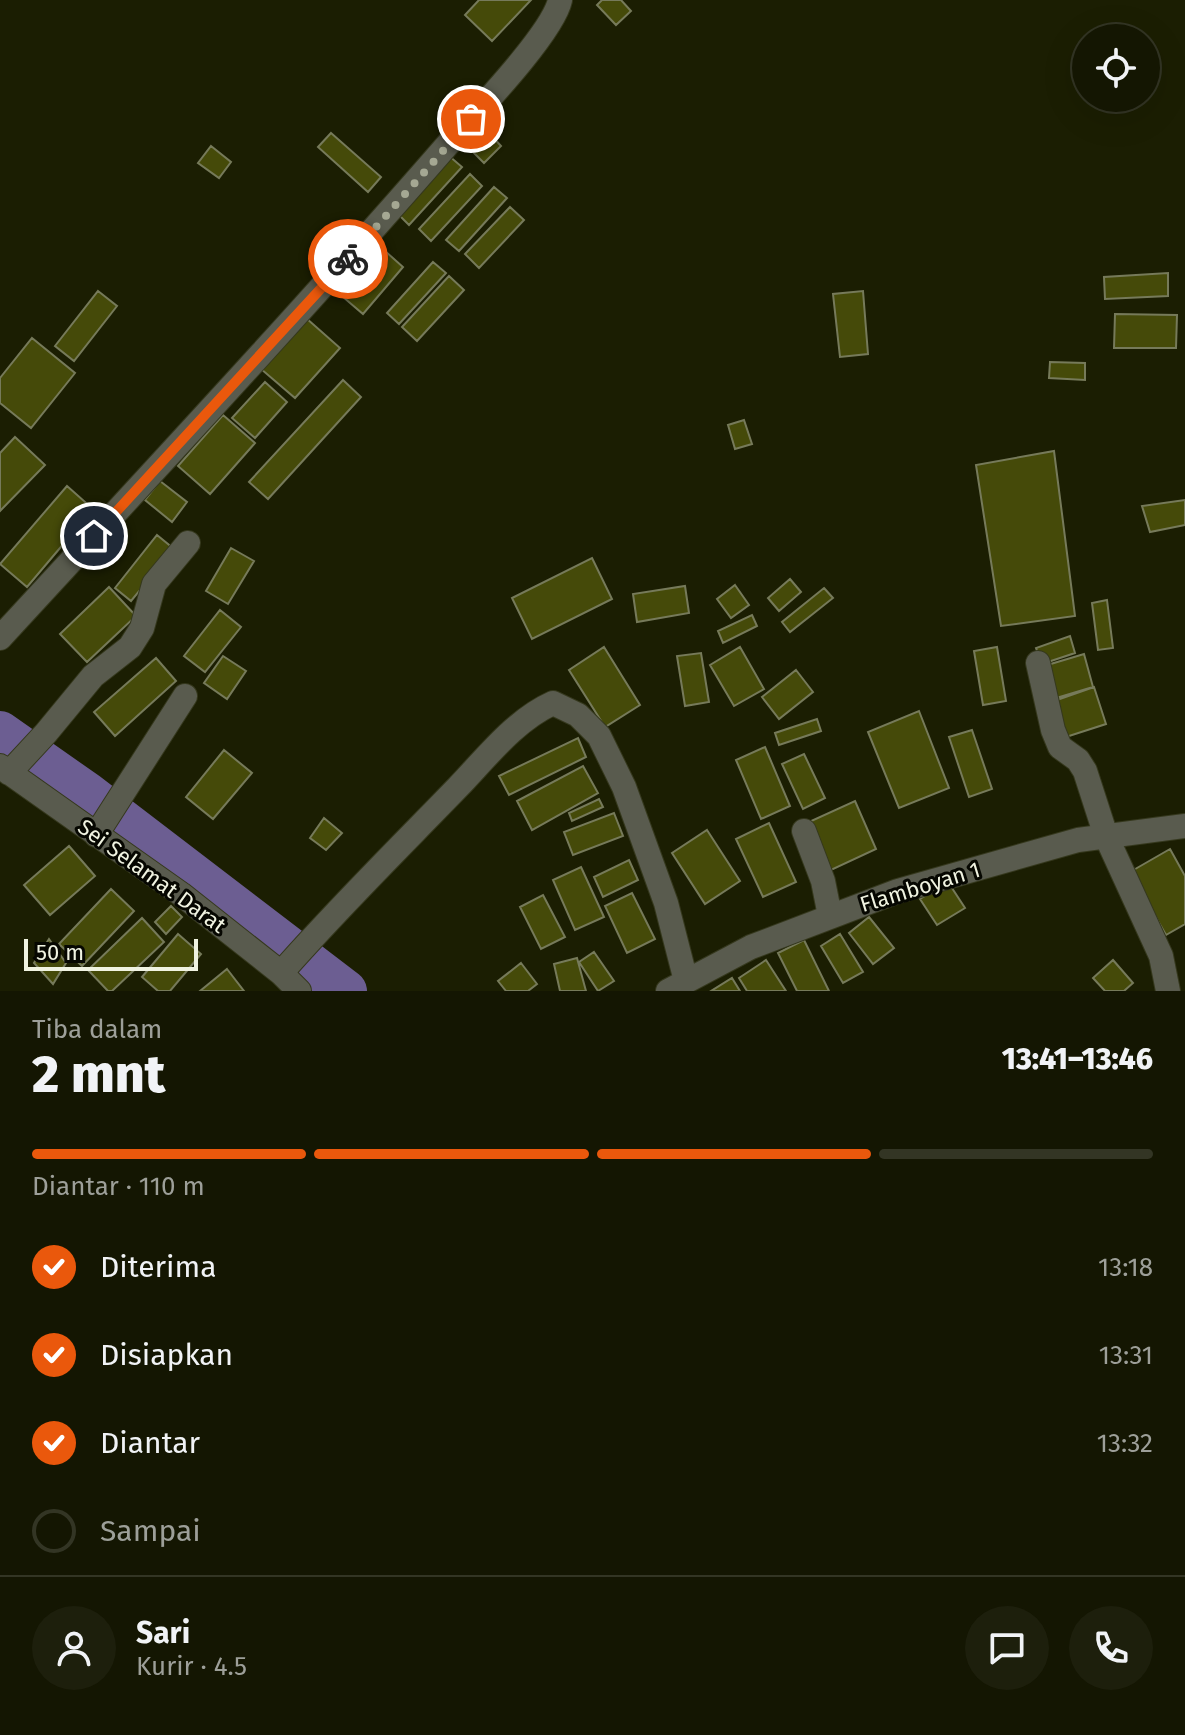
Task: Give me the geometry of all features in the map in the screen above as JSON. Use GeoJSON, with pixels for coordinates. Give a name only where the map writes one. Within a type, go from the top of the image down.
{"type":"FeatureCollection","features":[{"type":"Feature","properties":{"kind":"street"},"geometry":{"type":"LineString","coordinates":[[0,638],[374,231],[532,46],[557,12],[560,0]]}},
{"type":"Feature","properties":{"kind":"street"},"geometry":{"type":"LineString","coordinates":[[10,767],[46,733],[93,676],[130,647],[142,628],[154,584],[188,543]]}},
{"type":"Feature","properties":{"kind":"street"},"geometry":{"type":"LineString","coordinates":[[1038,663],[1060,747],[1078,760],[1085,771],[1106,836],[1161,956],[1168,991]]}},
{"type":"Feature","properties":{"kind":"street"},"geometry":{"type":"LineString","coordinates":[[100,829],[185,696]]}},
{"type":"Feature","properties":{"kind":"street"},"geometry":{"type":"LineString","coordinates":[[286,968],[315,934],[514,731],[537,710],[553,703],[578,715],[599,736],[624,787],[666,903],[677,986]]}},
{"type":"Feature","properties":{"kind":"street","name":"Sei Selamat Darat"},"geometry":{"type":"LineString","coordinates":[[10,767],[100,829],[181,894],[286,968],[299,991]]}},
{"type":"Feature","properties":{"kind":"street","name":"Flamboyan 1"},"geometry":{"type":"LineString","coordinates":[[677,986],[751,947],[898,891],[1078,840],[1185,826]]}},
{"type":"Feature","properties":{"kind":"street"},"geometry":{"type":"LineString","coordinates":[[804,831],[823,881],[830,916]]}},
{"type":"Feature","properties":{"kind":"building"},"geometry":{"type":"Polygon","coordinates":[[[479,0],[531,0],[492,41],[465,15],[479,0]]]}},
{"type":"Feature","properties":{"kind":"building"},"geometry":{"type":"Polygon","coordinates":[[[602,0],[621,0],[631,11],[616,25],[597,5],[602,0]]]}},
{"type":"Feature","properties":{"kind":"building"},"geometry":{"type":"Polygon","coordinates":[[[331,133],[381,177],[368,192],[318,147],[331,133]]]}},
{"type":"Feature","properties":{"kind":"building"},"geometry":{"type":"Polygon","coordinates":[[[492,136],[501,146],[484,163],[474,153],[492,136]]]}},
{"type":"Feature","properties":{"kind":"building"},"geometry":{"type":"Polygon","coordinates":[[[211,146],[231,162],[219,178],[198,163],[211,146]]]}},
{"type":"Feature","properties":{"kind":"building"},"geometry":{"type":"Polygon","coordinates":[[[448,155],[462,167],[409,225],[396,212],[448,155]]]}},
{"type":"Feature","properties":{"kind":"building"},"geometry":{"type":"Polygon","coordinates":[[[470,174],[482,186],[431,241],[419,229],[470,174]]]}},
{"type":"Feature","properties":{"kind":"building"},"geometry":{"type":"Polygon","coordinates":[[[494,187],[507,198],[459,251],[446,240],[494,187]]]}},
{"type":"Feature","properties":{"kind":"building"},"geometry":{"type":"Polygon","coordinates":[[[510,207],[524,220],[479,268],[465,254],[510,207]]]}},
{"type":"Feature","properties":{"kind":"building"},"geometry":{"type":"Polygon","coordinates":[[[376,243],[403,267],[363,314],[336,291],[376,243]]]}},
{"type":"Feature","properties":{"kind":"building"},"geometry":{"type":"Polygon","coordinates":[[[433,262],[446,273],[399,324],[387,313],[433,262]]]}},
{"type":"Feature","properties":{"kind":"building"},"geometry":{"type":"Polygon","coordinates":[[[1168,273],[1168,296],[1105,299],[1104,277],[1168,273]]]}},
{"type":"Feature","properties":{"kind":"building"},"geometry":{"type":"Polygon","coordinates":[[[449,276],[464,290],[417,341],[402,327],[449,276]]]}},
{"type":"Feature","properties":{"kind":"building"},"geometry":{"type":"Polygon","coordinates":[[[98,291],[117,306],[74,361],[55,346],[98,291]]]}},
{"type":"Feature","properties":{"kind":"building"},"geometry":{"type":"Polygon","coordinates":[[[863,291],[868,354],[840,357],[833,294],[863,291]]]}},
{"type":"Feature","properties":{"kind":"building"},"geometry":{"type":"Polygon","coordinates":[[[1115,314],[1177,315],[1176,348],[1114,348],[1115,314]]]}},
{"type":"Feature","properties":{"kind":"building"},"geometry":{"type":"Polygon","coordinates":[[[306,318],[340,348],[295,398],[261,369],[306,318]]]}},
{"type":"Feature","properties":{"kind":"building"},"geometry":{"type":"Polygon","coordinates":[[[32,338],[75,373],[31,428],[0,403],[0,378],[32,338]]]}},
{"type":"Feature","properties":{"kind":"building"},"geometry":{"type":"Polygon","coordinates":[[[1050,362],[1085,363],[1085,380],[1049,378],[1050,362]]]}},
{"type":"Feature","properties":{"kind":"building"},"geometry":{"type":"Polygon","coordinates":[[[343,380],[361,397],[268,499],[249,482],[343,380]]]}},
{"type":"Feature","properties":{"kind":"building"},"geometry":{"type":"Polygon","coordinates":[[[265,382],[287,402],[255,438],[232,418],[265,382]]]}},
{"type":"Feature","properties":{"kind":"building"},"geometry":{"type":"Polygon","coordinates":[[[223,415],[255,443],[210,494],[178,466],[223,415]]]}},
{"type":"Feature","properties":{"kind":"building"},"geometry":{"type":"Polygon","coordinates":[[[744,420],[752,444],[735,449],[728,425],[744,420]]]}},
{"type":"Feature","properties":{"kind":"building"},"geometry":{"type":"Polygon","coordinates":[[[15,437],[45,465],[0,511],[0,453],[15,437]]]}},
{"type":"Feature","properties":{"kind":"building"},"geometry":{"type":"Polygon","coordinates":[[[1054,451],[1075,616],[1001,626],[976,465],[1054,451]]]}},
{"type":"Feature","properties":{"kind":"building"},"geometry":{"type":"Polygon","coordinates":[[[160,481],[187,502],[172,522],[145,500],[160,481]]]}},
{"type":"Feature","properties":{"kind":"building"},"geometry":{"type":"Polygon","coordinates":[[[67,486],[93,509],[27,587],[0,564],[67,486]]]}},
{"type":"Feature","properties":{"kind":"building"},"geometry":{"type":"Polygon","coordinates":[[[1185,500],[1185,525],[1150,532],[1142,506],[1185,500]]]}},
{"type":"Feature","properties":{"kind":"building"},"geometry":{"type":"Polygon","coordinates":[[[157,535],[174,549],[131,601],[115,588],[157,535]]]}},
{"type":"Feature","properties":{"kind":"building"},"geometry":{"type":"Polygon","coordinates":[[[231,548],[254,561],[228,604],[206,591],[231,548]]]}},
{"type":"Feature","properties":{"kind":"building"},"geometry":{"type":"Polygon","coordinates":[[[592,558],[612,599],[532,639],[512,598],[592,558]]]}},
{"type":"Feature","properties":{"kind":"building"},"geometry":{"type":"Polygon","coordinates":[[[790,579],[801,592],[779,611],[768,598],[790,579]]]}},
{"type":"Feature","properties":{"kind":"building"},"geometry":{"type":"Polygon","coordinates":[[[735,585],[749,605],[731,618],[717,599],[735,585]]]}},
{"type":"Feature","properties":{"kind":"building"},"geometry":{"type":"Polygon","coordinates":[[[685,586],[689,613],[637,622],[633,594],[685,586]]]}},
{"type":"Feature","properties":{"kind":"building"},"geometry":{"type":"Polygon","coordinates":[[[109,587],[136,616],[87,662],[60,634],[109,587]]]}},
{"type":"Feature","properties":{"kind":"building"},"geometry":{"type":"Polygon","coordinates":[[[824,588],[833,598],[790,632],[782,622],[824,588]]]}},
{"type":"Feature","properties":{"kind":"building"},"geometry":{"type":"Polygon","coordinates":[[[1107,600],[1113,648],[1098,650],[1092,603],[1107,600]]]}},
{"type":"Feature","properties":{"kind":"building"},"geometry":{"type":"Polygon","coordinates":[[[220,610],[241,627],[205,672],[184,656],[220,610]]]}},
{"type":"Feature","properties":{"kind":"building"},"geometry":{"type":"Polygon","coordinates":[[[752,615],[757,626],[723,643],[718,631],[752,615]]]}},
{"type":"Feature","properties":{"kind":"building"},"geometry":{"type":"Polygon","coordinates":[[[1070,636],[1075,653],[1042,664],[1036,648],[1070,636]]]}},
{"type":"Feature","properties":{"kind":"building"},"geometry":{"type":"Polygon","coordinates":[[[604,647],[640,705],[605,727],[569,670],[604,647]]]}},
{"type":"Feature","properties":{"kind":"building"},"geometry":{"type":"Polygon","coordinates":[[[740,647],[764,689],[734,706],[710,665],[740,647]]]}},
{"type":"Feature","properties":{"kind":"building"},"geometry":{"type":"Polygon","coordinates":[[[997,647],[1006,701],[983,705],[974,651],[997,647]]]}},
{"type":"Feature","properties":{"kind":"building"},"geometry":{"type":"Polygon","coordinates":[[[701,653],[709,702],[685,706],[677,656],[701,653]]]}},
{"type":"Feature","properties":{"kind":"building"},"geometry":{"type":"Polygon","coordinates":[[[1084,654],[1093,687],[1053,699],[1044,666],[1084,654]]]}},
{"type":"Feature","properties":{"kind":"building"},"geometry":{"type":"Polygon","coordinates":[[[223,656],[246,671],[227,699],[204,683],[223,656]]]}},
{"type":"Feature","properties":{"kind":"building"},"geometry":{"type":"Polygon","coordinates":[[[156,658],[176,681],[115,736],[94,712],[156,658]]]}},
{"type":"Feature","properties":{"kind":"building"},"geometry":{"type":"Polygon","coordinates":[[[796,670],[813,692],[779,719],[762,697],[796,670]]]}},
{"type":"Feature","properties":{"kind":"building"},"geometry":{"type":"Polygon","coordinates":[[[1094,687],[1106,724],[1066,737],[1054,701],[1094,687]]]}},
{"type":"Feature","properties":{"kind":"building"},"geometry":{"type":"Polygon","coordinates":[[[919,711],[949,788],[899,808],[868,732],[919,711]]]}},
{"type":"Feature","properties":{"kind":"building"},"geometry":{"type":"Polygon","coordinates":[[[817,719],[821,731],[779,745],[775,733],[817,719]]]}},
{"type":"Feature","properties":{"kind":"building"},"geometry":{"type":"Polygon","coordinates":[[[972,730],[992,789],[969,797],[949,737],[972,730]]]}},
{"type":"Feature","properties":{"kind":"building"},"geometry":{"type":"Polygon","coordinates":[[[578,738],[586,757],[509,795],[499,776],[578,738]]]}},
{"type":"Feature","properties":{"kind":"building"},"geometry":{"type":"Polygon","coordinates":[[[765,747],[790,806],[761,819],[736,760],[765,747]]]}},
{"type":"Feature","properties":{"kind":"building"},"geometry":{"type":"Polygon","coordinates":[[[224,750],[252,773],[213,819],[186,797],[224,750]]]}},
{"type":"Feature","properties":{"kind":"building"},"geometry":{"type":"Polygon","coordinates":[[[804,754],[825,798],[803,809],[782,764],[804,754]]]}},
{"type":"Feature","properties":{"kind":"building"},"geometry":{"type":"Polygon","coordinates":[[[583,766],[598,793],[532,830],[517,801],[583,766]]]}},
{"type":"Feature","properties":{"kind":"building"},"geometry":{"type":"Polygon","coordinates":[[[599,799],[603,807],[572,821],[569,813],[599,799]]]}},
{"type":"Feature","properties":{"kind":"building"},"geometry":{"type":"Polygon","coordinates":[[[855,801],[876,849],[831,870],[809,822],[855,801]]]}},
{"type":"Feature","properties":{"kind":"building"},"geometry":{"type":"Polygon","coordinates":[[[614,813],[623,836],[573,855],[564,832],[614,813]]]}},
{"type":"Feature","properties":{"kind":"building"},"geometry":{"type":"Polygon","coordinates":[[[324,818],[342,833],[326,850],[310,838],[324,818]]]}},
{"type":"Feature","properties":{"kind":"building"},"geometry":{"type":"Polygon","coordinates":[[[769,823],[796,882],[763,897],[736,839],[769,823]]]}},
{"type":"Feature","properties":{"kind":"building"},"geometry":{"type":"Polygon","coordinates":[[[707,830],[740,881],[705,904],[672,853],[707,830]]]}},
{"type":"Feature","properties":{"kind":"building"},"geometry":{"type":"Polygon","coordinates":[[[69,846],[95,876],[50,915],[24,885],[69,846]]]}},
{"type":"Feature","properties":{"kind":"building"},"geometry":{"type":"Polygon","coordinates":[[[1170,849],[1185,876],[1185,924],[1166,935],[1130,872],[1170,849]]]}},
{"type":"Feature","properties":{"kind":"building"},"geometry":{"type":"Polygon","coordinates":[[[629,860],[638,880],[603,897],[594,877],[629,860]]]}},
{"type":"Feature","properties":{"kind":"building"},"geometry":{"type":"Polygon","coordinates":[[[581,867],[604,917],[575,930],[553,880],[581,867]]]}},
{"type":"Feature","properties":{"kind":"building"},"geometry":{"type":"Polygon","coordinates":[[[948,882],[965,908],[937,925],[920,899],[948,882]]]}},
{"type":"Feature","properties":{"kind":"building"},"geometry":{"type":"Polygon","coordinates":[[[111,889],[134,911],[82,966],[59,944],[111,889]]]}},
{"type":"Feature","properties":{"kind":"building"},"geometry":{"type":"Polygon","coordinates":[[[632,893],[655,939],[627,953],[605,906],[632,893]]]}},
{"type":"Feature","properties":{"kind":"building"},"geometry":{"type":"Polygon","coordinates":[[[543,895],[565,937],[541,949],[520,907],[543,895]]]}},
{"type":"Feature","properties":{"kind":"building"},"geometry":{"type":"Polygon","coordinates":[[[171,906],[182,917],[166,934],[155,922],[171,906]]]}},
{"type":"Feature","properties":{"kind":"building"},"geometry":{"type":"Polygon","coordinates":[[[869,917],[894,948],[873,964],[849,933],[869,917]]]}},
{"type":"Feature","properties":{"kind":"building"},"geometry":{"type":"Polygon","coordinates":[[[142,918],[164,942],[112,991],[108,991],[88,970],[142,918]]]}},
{"type":"Feature","properties":{"kind":"building"},"geometry":{"type":"Polygon","coordinates":[[[178,934],[201,954],[170,991],[158,991],[142,977],[178,934]]]}},
{"type":"Feature","properties":{"kind":"building"},"geometry":{"type":"Polygon","coordinates":[[[840,934],[863,972],[843,983],[821,946],[840,934]]]}},
{"type":"Feature","properties":{"kind":"building"},"geometry":{"type":"Polygon","coordinates":[[[49,939],[66,963],[53,984],[34,963],[49,939]]]}},
{"type":"Feature","properties":{"kind":"building"},"geometry":{"type":"Polygon","coordinates":[[[804,940],[829,991],[797,991],[778,953],[804,940]]]}},
{"type":"Feature","properties":{"kind":"building"},"geometry":{"type":"Polygon","coordinates":[[[594,952],[614,981],[598,991],[579,962],[594,952]]]}},
{"type":"Feature","properties":{"kind":"building"},"geometry":{"type":"Polygon","coordinates":[[[577,958],[586,991],[560,991],[554,964],[577,958]]]}},
{"type":"Feature","properties":{"kind":"building"},"geometry":{"type":"Polygon","coordinates":[[[766,960],[786,991],[747,991],[739,978],[766,960]]]}},
{"type":"Feature","properties":{"kind":"building"},"geometry":{"type":"Polygon","coordinates":[[[1113,960],[1133,983],[1124,991],[1105,991],[1093,978],[1113,960]]]}},
{"type":"Feature","properties":{"kind":"building"},"geometry":{"type":"Polygon","coordinates":[[[521,963],[537,984],[528,991],[506,991],[498,981],[521,963]]]}},
{"type":"Feature","properties":{"kind":"building"},"geometry":{"type":"Polygon","coordinates":[[[227,969],[244,991],[200,991],[227,969]]]}},
{"type":"Feature","properties":{"kind":"building"},"geometry":{"type":"Polygon","coordinates":[[[732,978],[740,991],[711,991],[732,978]]]}},
{"type":"Feature","properties":{"kind":"waterway"},"geometry":{"type":"LineString","coordinates":[[0,732],[87,793],[346,991]]}},
{"type":"Feature","properties":{"kind":"way so far"},"geometry":{"type":"LineString","coordinates":[[348,259],[471,119]]}},
{"type":"Feature","properties":{"kind":"route"},"geometry":{"type":"LineString","coordinates":[[94,536],[348,259]]}}]}
